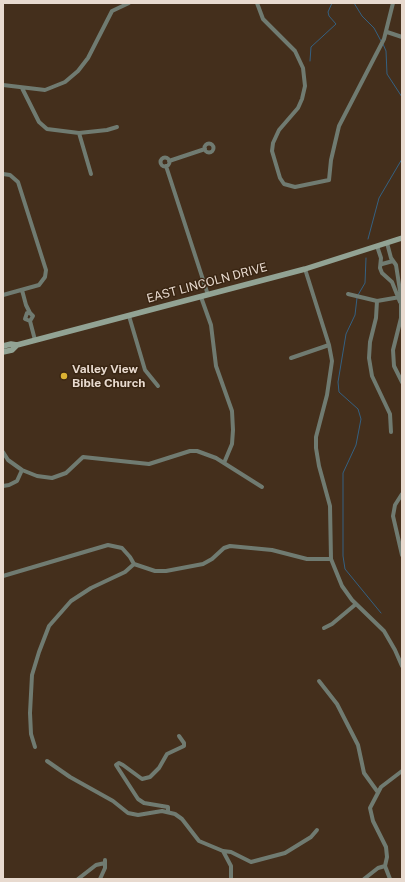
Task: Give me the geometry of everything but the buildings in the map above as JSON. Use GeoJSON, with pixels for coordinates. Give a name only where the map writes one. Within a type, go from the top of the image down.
{"type":"FeatureCollection","features":[{"type":"Feature","properties":{"kind":"main road","name":"EAST LINCOLN DRIVE"},"geometry":{"type":"LineString","coordinates":[[3,352],[12,350],[17,346],[35,340],[305,269],[402,238]]}},
{"type":"Feature","properties":{"kind":"main road","name":"EAST LINCOLN DRIVE"},"geometry":{"type":"LineString","coordinates":[[3,346],[11,344],[17,346]]}},
{"type":"Feature","properties":{"kind":"street"},"geometry":{"type":"LineString","coordinates":[[3,85],[45,90],[59,85],[71,78],[82,66],[91,52],[112,11],[129,3]]}},
{"type":"Feature","properties":{"kind":"street"},"geometry":{"type":"LineString","coordinates":[[257,3],[263,19],[295,51],[302,63],[305,75],[305,86],[298,108],[279,130],[272,143],[273,156],[280,178],[284,184],[295,187],[329,180],[331,160],[339,126],[386,32],[393,3]]}},
{"type":"Feature","properties":{"kind":"street"},"geometry":{"type":"LineString","coordinates":[[386,32],[402,37]]}},
{"type":"Feature","properties":{"kind":"street"},"geometry":{"type":"LineString","coordinates":[[22,88],[42,126],[52,131],[79,133],[107,130],[117,127]]}},
{"type":"Feature","properties":{"kind":"street"},"geometry":{"type":"LineString","coordinates":[[79,133],[91,174]]}},
{"type":"Feature","properties":{"kind":"street"},"geometry":{"type":"LineString","coordinates":[[166,166],[169,161],[205,149]]}},
{"type":"Feature","properties":{"kind":"street"},"geometry":{"type":"LineString","coordinates":[[169,161],[166,158],[161,160],[162,165],[166,166],[208,295]]}},
{"type":"Feature","properties":{"kind":"street"},"geometry":{"type":"LineString","coordinates":[[3,174],[10,175],[19,184],[46,270],[45,277],[39,285],[3,295]]}},
{"type":"Feature","properties":{"kind":"street"},"geometry":{"type":"LineString","coordinates":[[387,243],[394,260],[401,306],[401,318],[393,350],[394,366],[402,382]]}},
{"type":"Feature","properties":{"kind":"street"},"geometry":{"type":"LineString","coordinates":[[378,246],[382,264],[380,268],[382,273],[392,282],[400,297]]}},
{"type":"Feature","properties":{"kind":"street"},"geometry":{"type":"LineString","coordinates":[[382,264],[394,260]]}},
{"type":"Feature","properties":{"kind":"street"},"geometry":{"type":"LineString","coordinates":[[305,269],[329,344],[331,372],[316,437],[316,448],[319,466],[330,506],[331,559],[342,586],[356,604],[384,631],[402,666]]}},
{"type":"Feature","properties":{"kind":"street"},"geometry":{"type":"LineString","coordinates":[[22,290],[28,314],[26,320],[30,321],[35,340]]}},
{"type":"Feature","properties":{"kind":"street"},"geometry":{"type":"LineString","coordinates":[[350,295],[377,301],[400,297]]}},
{"type":"Feature","properties":{"kind":"street"},"geometry":{"type":"LineString","coordinates":[[201,297],[210,325],[216,366],[232,411],[232,444],[224,463]]}},
{"type":"Feature","properties":{"kind":"street"},"geometry":{"type":"LineString","coordinates":[[377,301],[376,318],[370,342],[369,358],[372,376],[390,414],[391,432]]}},
{"type":"Feature","properties":{"kind":"street"},"geometry":{"type":"LineString","coordinates":[[28,314],[33,317],[30,321]]}},
{"type":"Feature","properties":{"kind":"street"},"geometry":{"type":"LineString","coordinates":[[129,316],[145,370],[158,386]]}},
{"type":"Feature","properties":{"kind":"street"},"geometry":{"type":"LineString","coordinates":[[291,358],[329,344]]}},
{"type":"Feature","properties":{"kind":"street"},"geometry":{"type":"LineString","coordinates":[[3,452],[8,460],[22,470],[37,476],[52,478],[66,473],[83,457],[149,464],[198,451],[211,455],[262,487]]}},
{"type":"Feature","properties":{"kind":"street"},"geometry":{"type":"LineString","coordinates":[[3,486],[17,481],[22,470]]}},
{"type":"Feature","properties":{"kind":"street"},"geometry":{"type":"LineString","coordinates":[[402,494],[395,505],[393,516],[402,555]]}},
{"type":"Feature","properties":{"kind":"street"},"geometry":{"type":"LineString","coordinates":[[3,576],[108,545],[122,548],[134,564],[155,571],[166,572],[203,564],[212,559],[224,548],[230,546],[272,550],[307,559],[331,559]]}},
{"type":"Feature","properties":{"kind":"street"},"geometry":{"type":"LineString","coordinates":[[35,747],[31,734],[30,713],[32,675],[38,652],[49,626],[71,601],[91,588],[125,572],[134,564]]}},
{"type":"Feature","properties":{"kind":"street"},"geometry":{"type":"LineString","coordinates":[[324,628],[332,624],[356,604]]}},
{"type":"Feature","properties":{"kind":"street"},"geometry":{"type":"LineString","coordinates":[[319,681],[337,704],[358,745],[364,773],[377,791]]}},
{"type":"Feature","properties":{"kind":"street"},"geometry":{"type":"LineString","coordinates":[[179,736],[184,743],[184,746],[167,754],[159,768],[150,777],[142,779],[123,765],[119,763],[116,765],[138,799],[144,803],[168,807],[168,811],[182,819],[199,842],[223,852],[231,852],[251,862],[255,862],[286,853],[310,837],[317,830]]}},
{"type":"Feature","properties":{"kind":"street"},"geometry":{"type":"LineString","coordinates":[[48,761],[70,777],[133,815],[168,811]]}},
{"type":"Feature","properties":{"kind":"street"},"geometry":{"type":"LineString","coordinates":[[390,879],[385,866],[387,857],[386,847],[373,821],[370,811],[377,791],[402,771]]}},
{"type":"Feature","properties":{"kind":"street"},"geometry":{"type":"LineString","coordinates":[[223,852],[231,866],[232,879]]}},
{"type":"Feature","properties":{"kind":"street"},"geometry":{"type":"LineString","coordinates":[[78,879],[96,865],[105,862],[100,879]]}},
{"type":"Feature","properties":{"kind":"street"},"geometry":{"type":"LineString","coordinates":[[364,879],[378,868],[385,866]]}},
{"type":"Feature","properties":{"kind":"waterway"},"geometry":{"type":"LineString","coordinates":[[310,61],[311,47],[336,24],[329,16],[328,12],[332,3]]}},
{"type":"Feature","properties":{"kind":"waterway"},"geometry":{"type":"LineString","coordinates":[[354,3],[362,16],[374,28],[381,41]]}},
{"type":"Feature","properties":{"kind":"waterway"},"geometry":{"type":"LineString","coordinates":[[383,44],[386,51],[387,74],[402,97]]}},
{"type":"Feature","properties":{"kind":"waterway"},"geometry":{"type":"LineString","coordinates":[[368,239],[379,198],[402,159]]}},
{"type":"Feature","properties":{"kind":"waterway"},"geometry":{"type":"LineString","coordinates":[[358,295],[365,283],[366,258]]}},
{"type":"Feature","properties":{"kind":"waterway"},"geometry":{"type":"LineString","coordinates":[[357,298],[355,315],[346,334],[338,382],[339,392],[358,409],[361,419],[356,445],[343,473],[343,556],[345,569],[381,613]]}},
{"type":"Feature","properties":{"kind":"place","name":"Valley View Bible Church"},"geometry":{"type":"Point","coordinates":[64,376]}}]}
